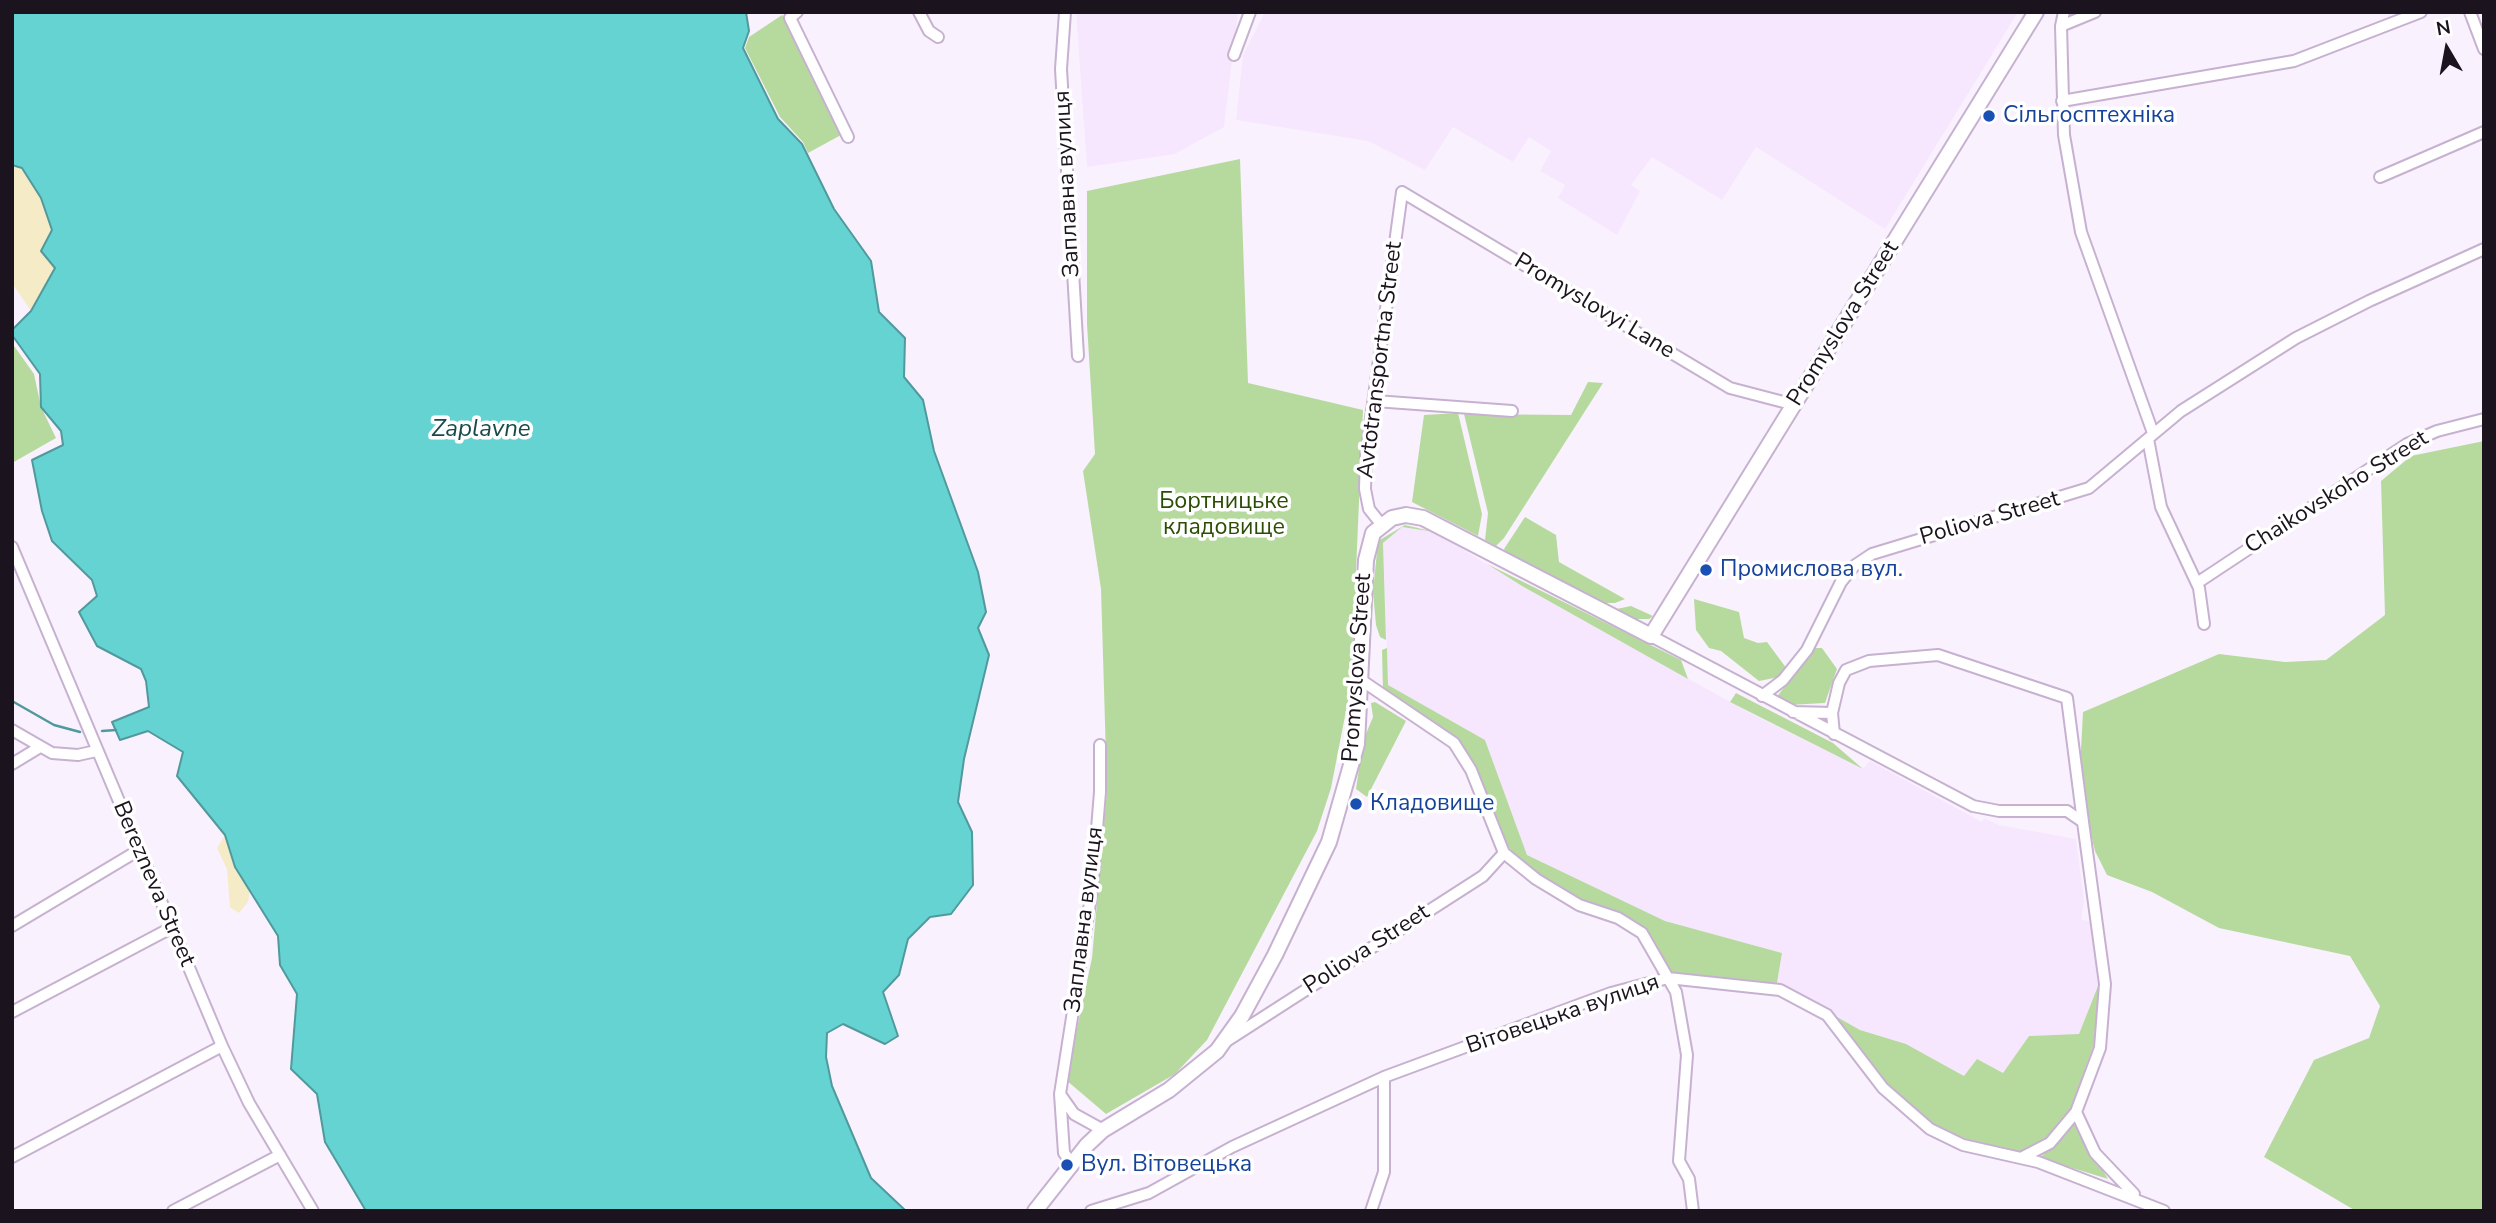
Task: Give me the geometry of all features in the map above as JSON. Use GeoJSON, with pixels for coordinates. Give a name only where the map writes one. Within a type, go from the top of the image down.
{"type":"FeatureCollection","features":[{"type":"Feature","properties":{"kind":"street"},"geometry":{"type":"LineString","coordinates":[[797,12],[790,18],[848,137]]}},
{"type":"Feature","properties":{"kind":"street"},"geometry":{"type":"LineString","coordinates":[[919,12],[929,31],[938,37]]}},
{"type":"Feature","properties":{"kind":"street","name":"Заплавна вулиця"},"geometry":{"type":"LineString","coordinates":[[1065,12],[1061,69],[1078,356]]}},
{"type":"Feature","properties":{"kind":"street"},"geometry":{"type":"LineString","coordinates":[[1234,55],[1250,12]]}},
{"type":"Feature","properties":{"kind":"street","name":"Promyslova Street"},"geometry":{"type":"LineString","coordinates":[[1651,636],[2036,12]]}},
{"type":"Feature","properties":{"kind":"street"},"geometry":{"type":"LineString","coordinates":[[2064,12],[2061,26],[2064,135],[2081,232],[2150,436],[2161,507],[2197,583],[2204,624]]}},
{"type":"Feature","properties":{"kind":"street"},"geometry":{"type":"LineString","coordinates":[[2061,26],[2095,12]]}},
{"type":"Feature","properties":{"kind":"street"},"geometry":{"type":"LineString","coordinates":[[2062,101],[2294,61],[2421,12]]}},
{"type":"Feature","properties":{"kind":"street"},"geometry":{"type":"LineString","coordinates":[[2470,12],[2484,49]]}},
{"type":"Feature","properties":{"kind":"street"},"geometry":{"type":"LineString","coordinates":[[2381,177],[2484,132]]}},
{"type":"Feature","properties":{"kind":"street","name":"Promyslovyi Lane"},"geometry":{"type":"LineString","coordinates":[[1402,192],[1730,388],[1794,405]]}},
{"type":"Feature","properties":{"kind":"street","name":"Avtotransportna Street"},"geometry":{"type":"LineString","coordinates":[[1381,524],[1369,509],[1365,489],[1366,456],[1402,192]]}},
{"type":"Feature","properties":{"kind":"street","name":"Poliova Street"},"geometry":{"type":"LineString","coordinates":[[1762,696],[1783,680],[1816,638],[1841,582],[1854,566],[1891,547],[2082,491],[2102,481],[2181,411],[2296,338],[2369,301],[2484,249]]}},
{"type":"Feature","properties":{"kind":"street"},"geometry":{"type":"LineString","coordinates":[[1375,401],[1511,411]]}},
{"type":"Feature","properties":{"kind":"street","name":"Chaikovskoho Street"},"geometry":{"type":"LineString","coordinates":[[2197,583],[2407,444],[2437,430],[2484,419]]}},
{"type":"Feature","properties":{"kind":"street"},"geometry":{"type":"LineString","coordinates":[[1381,524],[1406,515],[1423,518],[1973,806],[1999,811],[2067,811],[2083,822]]}},
{"type":"Feature","properties":{"kind":"street","name":"Promyslova Street"},"geometry":{"type":"LineString","coordinates":[[1035,1211],[1103,1130],[1169,1090],[1225,1041],[1275,955],[1329,842],[1357,744],[1366,560],[1373,533],[1381,524]]}},
{"type":"Feature","properties":{"kind":"street","name":"Berezneva Street"},"geometry":{"type":"LineString","coordinates":[[12,547],[222,1046],[313,1211]]}},
{"type":"Feature","properties":{"kind":"street"},"geometry":{"type":"LineString","coordinates":[[1834,734],[1832,713],[1846,670],[1869,661],[1924,654],[1950,657],[2067,698],[2105,984],[2099,1048],[2076,1112],[2050,1143],[2021,1158]]}},
{"type":"Feature","properties":{"kind":"street"},"geometry":{"type":"LineString","coordinates":[[1361,680],[1454,743],[1471,770],[1504,853],[1536,879],[1579,905],[1618,918],[1642,933],[1676,992],[1688,1055],[1679,1161],[1689,1179],[1693,1211]]}},
{"type":"Feature","properties":{"kind":"street"},"geometry":{"type":"LineString","coordinates":[[1792,712],[1832,713]]}},
{"type":"Feature","properties":{"kind":"street"},"geometry":{"type":"LineString","coordinates":[[12,730],[52,753],[78,755],[96,751]]}},
{"type":"Feature","properties":{"kind":"street","name":"Заплавна вулиця"},"geometry":{"type":"LineString","coordinates":[[1072,1164],[1064,1153],[1060,1094],[1092,890],[1101,792],[1100,745]]}},
{"type":"Feature","properties":{"kind":"street"},"geometry":{"type":"LineString","coordinates":[[12,764],[40,747]]}},
{"type":"Feature","properties":{"kind":"street"},"geometry":{"type":"LineString","coordinates":[[12,926],[139,850]]}},
{"type":"Feature","properties":{"kind":"street","name":"Poliova Street"},"geometry":{"type":"LineString","coordinates":[[1225,1041],[1483,876],[1504,853]]}},
{"type":"Feature","properties":{"kind":"street"},"geometry":{"type":"LineString","coordinates":[[12,1012],[171,928]]}},
{"type":"Feature","properties":{"kind":"street","name":"Вітовецька вулиця"},"geometry":{"type":"LineString","coordinates":[[1091,1211],[1149,1194],[1232,1147],[1384,1077],[1611,993],[1668,978],[1780,990],[1827,1016],[1883,1088],[1930,1129],[1963,1145],[2038,1161],[2138,1198],[2164,1211]]}},
{"type":"Feature","properties":{"kind":"street"},"geometry":{"type":"LineString","coordinates":[[12,1157],[222,1046]]}},
{"type":"Feature","properties":{"kind":"street"},"geometry":{"type":"LineString","coordinates":[[1371,1211],[1384,1172],[1384,1077]]}},
{"type":"Feature","properties":{"kind":"street"},"geometry":{"type":"LineString","coordinates":[[1060,1094],[1074,1114],[1103,1130]]}},
{"type":"Feature","properties":{"kind":"street"},"geometry":{"type":"LineString","coordinates":[[2076,1112],[2095,1153],[2138,1198]]}},
{"type":"Feature","properties":{"kind":"street"},"geometry":{"type":"LineString","coordinates":[[173,1211],[280,1155]]}},
{"type":"Feature","properties":{"kind":"shaded area"},"geometry":{"type":"Polygon","coordinates":[[[1076,12],[1238,12],[1224,127],[1175,154],[1087,167],[1076,12]]]}},
{"type":"Feature","properties":{"kind":"shaded area"},"geometry":{"type":"Polygon","coordinates":[[[1265,12],[2018,12],[1885,229],[1756,147],[1722,200],[1652,157],[1631,185],[1640,191],[1617,235],[1558,198],[1565,185],[1540,171],[1551,151],[1529,137],[1513,162],[1453,127],[1425,170],[1368,141],[1236,120],[1243,55],[1265,12]]]}},
{"type":"Feature","properties":{"kind":"shaded area"},"geometry":{"type":"Polygon","coordinates":[[[1401,527],[1435,532],[1522,586],[1750,713],[1863,769],[1870,761],[1982,822],[1984,818],[1999,825],[2076,839],[2084,901],[2081,919],[2090,922],[2098,986],[2079,1035],[2029,1036],[2003,1073],[1964,1076],[1906,1044],[1860,1030],[1777,983],[1782,953],[1665,921],[1527,855],[1485,740],[1388,685],[1383,543],[1401,527]]]}},
{"type":"Feature","properties":{"kind":"green space"},"geometry":{"type":"Polygon","coordinates":[[[782,15],[841,135],[808,153],[803,142],[780,117],[745,48],[749,37],[782,15]]]}},
{"type":"Feature","properties":{"kind":"green space","name":"Бортницьке кладовище"},"geometry":{"type":"Polygon","coordinates":[[[1240,159],[1248,383],[1363,410],[1351,685],[1331,788],[1317,831],[1207,1040],[1175,1074],[1106,1114],[1066,1080],[1092,958],[1107,790],[1101,589],[1083,471],[1095,454],[1087,324],[1087,191],[1240,159]]]}},
{"type":"Feature","properties":{"kind":"green space"},"geometry":{"type":"Polygon","coordinates":[[[12,343],[34,374],[41,407],[56,438],[12,463],[12,343]]]}},
{"type":"Feature","properties":{"kind":"green space"},"geometry":{"type":"Polygon","coordinates":[[[1588,382],[1603,383],[1504,538],[1496,546],[1485,540],[1488,513],[1464,414],[1571,415],[1588,382]]]}},
{"type":"Feature","properties":{"kind":"green space"},"geometry":{"type":"Polygon","coordinates":[[[1458,413],[1482,514],[1478,536],[1412,502],[1424,415],[1458,413]]]}},
{"type":"Feature","properties":{"kind":"green space"},"geometry":{"type":"Polygon","coordinates":[[[2484,441],[2484,1211],[2356,1211],[2264,1157],[2314,1060],[2369,1038],[2380,1006],[2350,956],[2219,928],[2152,892],[2107,875],[2095,851],[2087,818],[2080,768],[2083,712],[2219,654],[2285,662],[2326,660],[2385,615],[2381,481],[2411,456],[2484,441]]]}},
{"type":"Feature","properties":{"kind":"green space"},"geometry":{"type":"Polygon","coordinates":[[[1525,517],[1556,535],[1559,562],[1625,599],[1615,603],[1596,603],[1509,558],[1504,549],[1525,517]]]}},
{"type":"Feature","properties":{"kind":"green space"},"geometry":{"type":"Polygon","coordinates":[[[1405,525],[1435,532],[1402,527],[1383,543],[1386,640],[1380,637],[1376,625],[1373,592],[1378,541],[1405,525]]]}},
{"type":"Feature","properties":{"kind":"green space"},"geometry":{"type":"Polygon","coordinates":[[[1487,564],[1681,660],[1688,679],[1522,586],[1487,564]]]}},
{"type":"Feature","properties":{"kind":"green space"},"geometry":{"type":"Polygon","coordinates":[[[1694,599],[1739,612],[1744,638],[1758,643],[1767,642],[1787,669],[1779,677],[1759,681],[1721,651],[1709,648],[1696,630],[1694,599]]]}},
{"type":"Feature","properties":{"kind":"green space"},"geometry":{"type":"Polygon","coordinates":[[[1631,606],[1653,616],[1649,619],[1632,619],[1607,611],[1631,606]]]}},
{"type":"Feature","properties":{"kind":"green space"},"geometry":{"type":"Polygon","coordinates":[[[1387,648],[1388,685],[1485,740],[1527,855],[1665,921],[1782,953],[1777,983],[1672,974],[1635,922],[1580,902],[1521,862],[1503,840],[1456,741],[1383,692],[1382,650],[1387,648]]]}},
{"type":"Feature","properties":{"kind":"green space"},"geometry":{"type":"Polygon","coordinates":[[[1814,648],[1822,648],[1837,669],[1825,703],[1789,705],[1776,698],[1814,648]]]}},
{"type":"Feature","properties":{"kind":"green space"},"geometry":{"type":"Polygon","coordinates":[[[1736,693],[1833,743],[1863,769],[1730,702],[1736,693]]]}},
{"type":"Feature","properties":{"kind":"green space"},"geometry":{"type":"Polygon","coordinates":[[[1375,702],[1406,721],[1367,797],[1356,789],[1363,741],[1373,717],[1371,703],[1375,702]]]}},
{"type":"Feature","properties":{"kind":"green space"},"geometry":{"type":"Polygon","coordinates":[[[2098,986],[2100,1014],[2094,1044],[2068,1116],[2054,1133],[2028,1152],[2017,1154],[1970,1144],[1926,1121],[1886,1086],[1830,1013],[1860,1030],[1906,1044],[1964,1076],[1977,1059],[2003,1073],[2029,1036],[2079,1034],[2098,986]]]}},
{"type":"Feature","properties":{"kind":"green space"},"geometry":{"type":"Polygon","coordinates":[[[2074,1122],[2108,1179],[2040,1158],[2074,1122]]]}},
{"type":"Feature","properties":{"kind":"sand"},"geometry":{"type":"Polygon","coordinates":[[[12,165],[22,168],[41,198],[52,230],[55,268],[31,311],[12,283],[12,165]]]}},
{"type":"Feature","properties":{"kind":"sand"},"geometry":{"type":"Polygon","coordinates":[[[225,835],[235,867],[250,891],[248,902],[239,913],[230,907],[227,869],[217,848],[225,835]]]}},
{"type":"Feature","properties":{"kind":"water","name":"Zaplavne"},"geometry":{"type":"Polygon","coordinates":[[[12,12],[746,12],[749,31],[743,48],[778,119],[802,144],[834,209],[871,261],[879,312],[905,338],[904,377],[923,400],[934,451],[978,572],[986,612],[978,628],[989,655],[964,759],[958,802],[972,832],[973,885],[951,914],[930,917],[908,939],[899,975],[883,992],[898,1036],[885,1044],[843,1024],[827,1033],[826,1057],[832,1086],[871,1178],[906,1211],[366,1211],[325,1142],[317,1094],[291,1069],[297,994],[280,965],[278,936],[235,867],[225,835],[177,776],[183,752],[148,731],[120,740],[112,722],[149,707],[146,681],[141,669],[97,646],[79,612],[97,596],[92,580],[52,541],[42,511],[32,460],[63,445],[61,431],[41,407],[40,374],[12,335],[12,330],[31,311],[55,268],[41,251],[52,230],[41,198],[22,168],[12,165],[12,12]]]}},
{"type":"Feature","properties":{"kind":"waterway"},"geometry":{"type":"LineString","coordinates":[[12,701],[54,725],[80,732]]}},
{"type":"Feature","properties":{"kind":"waterway"},"geometry":{"type":"LineString","coordinates":[[102,731],[116,730]]}},
{"type":"Feature","properties":{"kind":"place","name":"Сільгосптехніка"},"geometry":{"type":"Point","coordinates":[1989,116]}},
{"type":"Feature","properties":{"kind":"place","name":"Промислова вул."},"geometry":{"type":"Point","coordinates":[1706,570]}},
{"type":"Feature","properties":{"kind":"place","name":"Кладовище"},"geometry":{"type":"Point","coordinates":[1356,804]}},
{"type":"Feature","properties":{"kind":"place","name":"Вул. Вітовецька"},"geometry":{"type":"Point","coordinates":[1067,1165]}}]}
